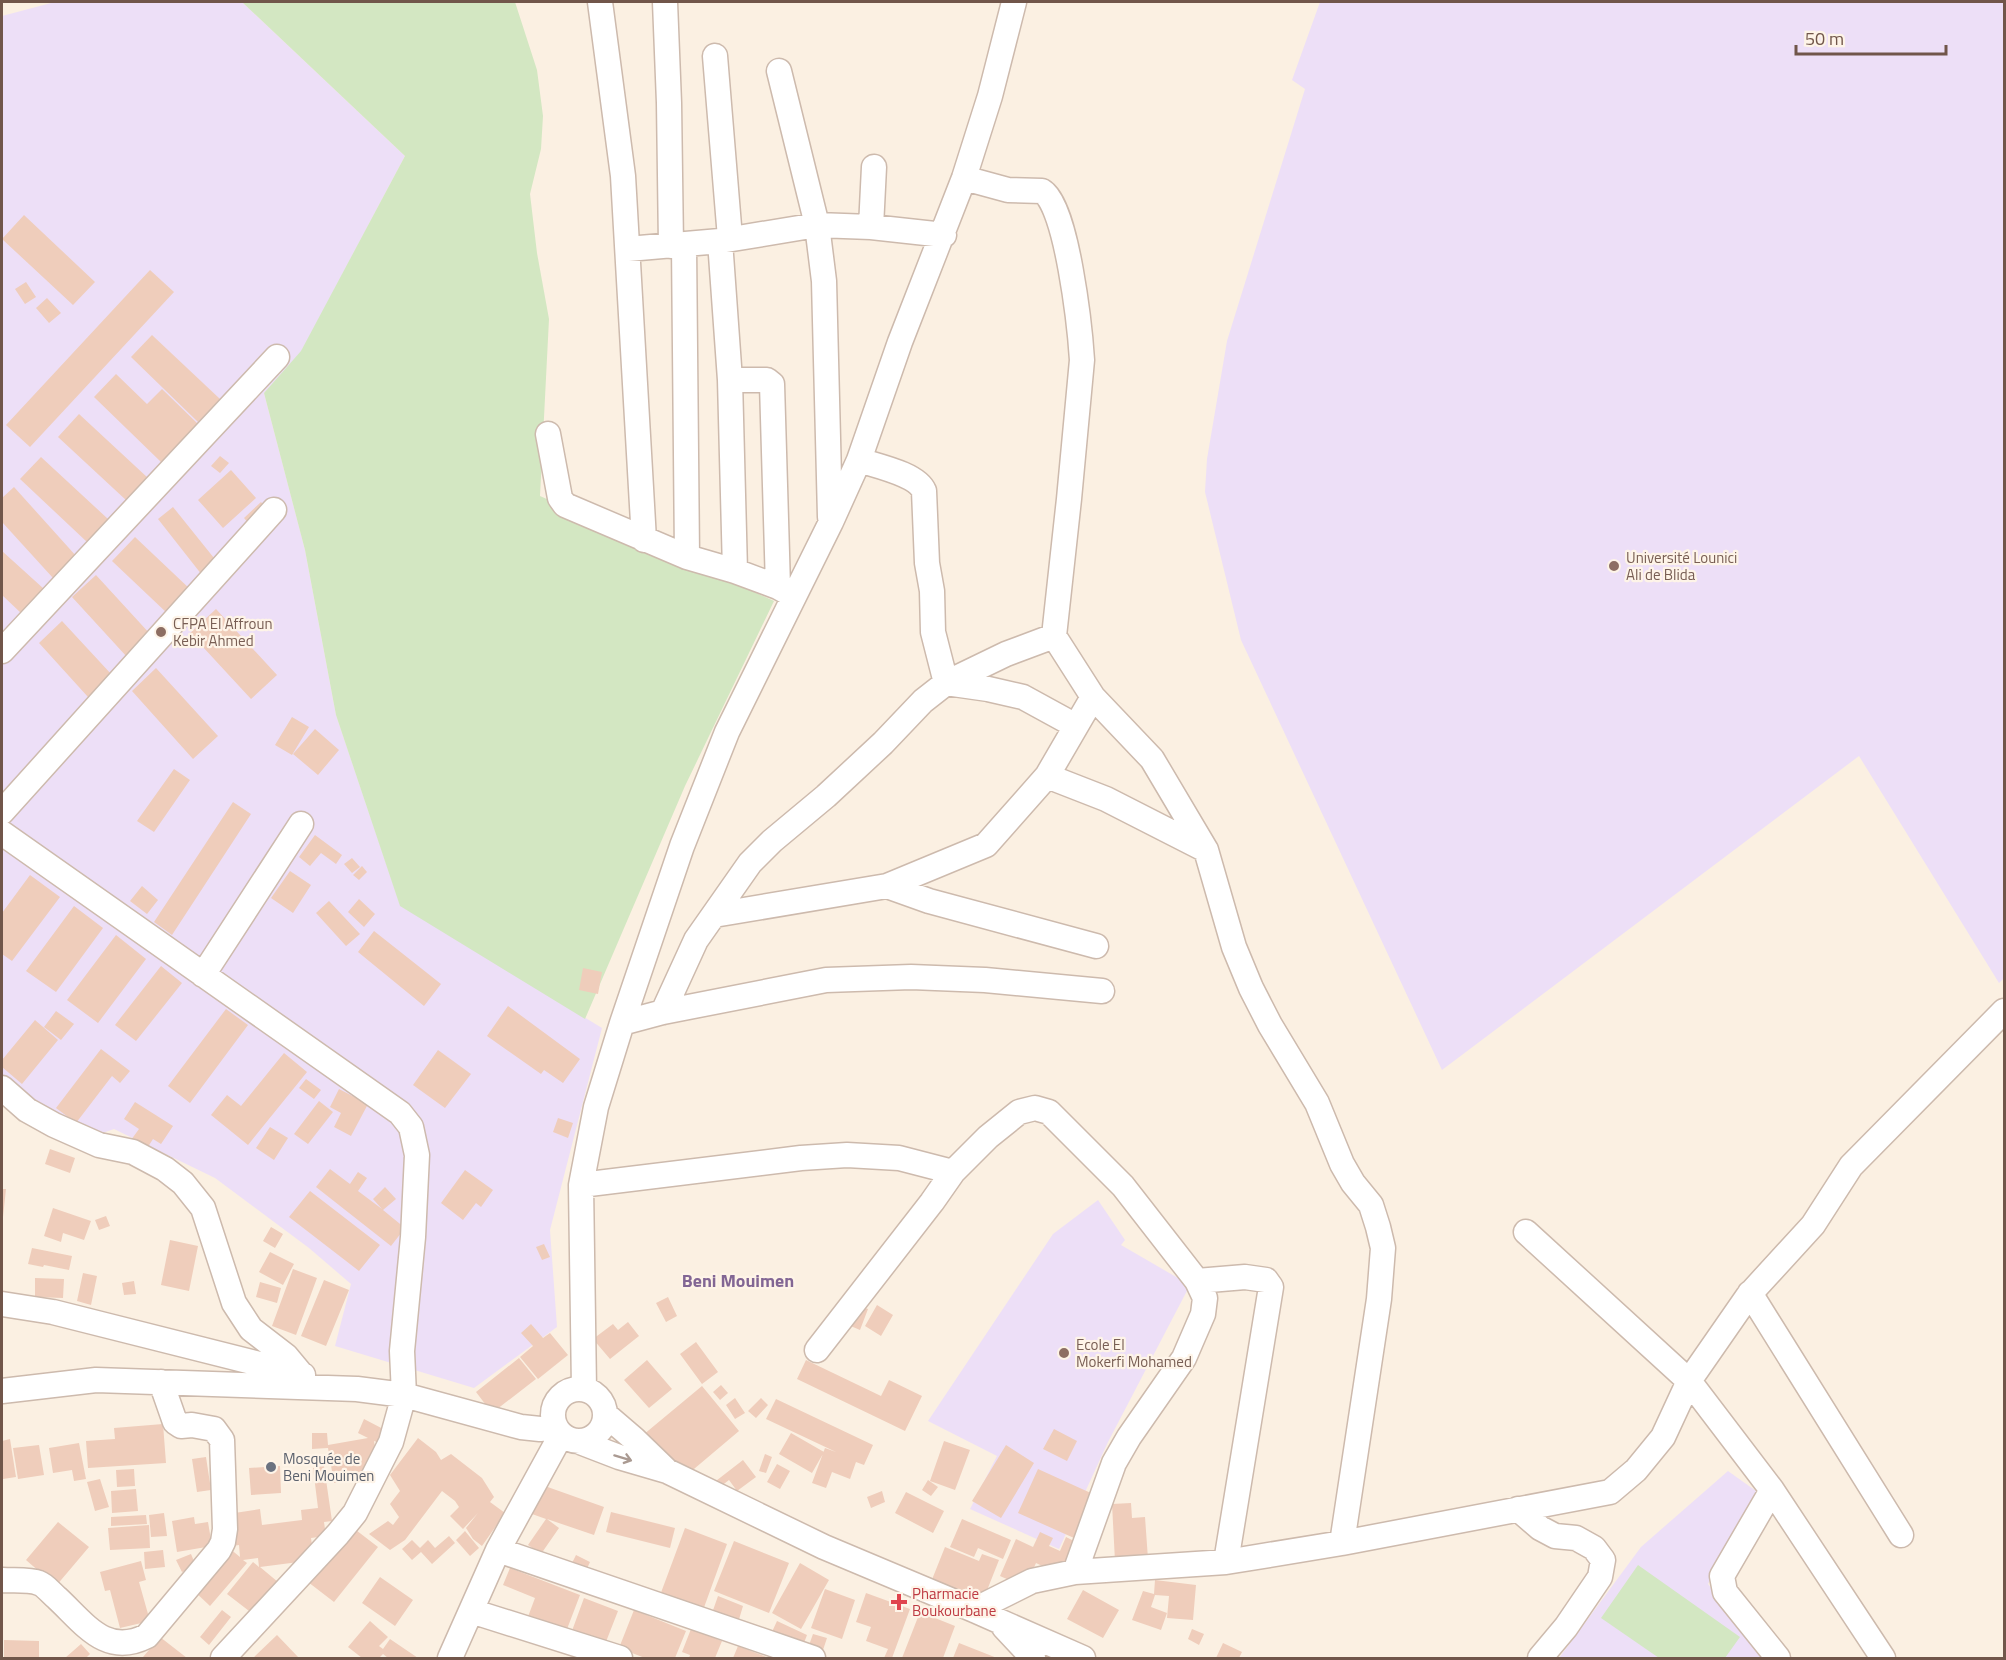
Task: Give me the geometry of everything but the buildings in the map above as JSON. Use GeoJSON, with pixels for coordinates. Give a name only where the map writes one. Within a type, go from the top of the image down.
{"type":"FeatureCollection","features":[{"type":"Feature","properties":{"kind":"street"},"geometry":{"type":"LineString","coordinates":[[600,2],[623,176],[644,540]]}},
{"type":"Feature","properties":{"kind":"street"},"geometry":{"type":"LineString","coordinates":[[665,2],[677,245],[687,557]]}},
{"type":"Feature","properties":{"kind":"street"},"geometry":{"type":"LineString","coordinates":[[584,1389],[581,1185],[596,1107],[621,1023],[682,846],[786,591],[831,522],[859,460],[900,342],[944,235],[964,178],[990,96],[1014,2]]}},
{"type":"Feature","properties":{"kind":"street"},"geometry":{"type":"LineString","coordinates":[[715,56],[725,240],[735,571]]}},
{"type":"Feature","properties":{"kind":"street"},"geometry":{"type":"LineString","coordinates":[[779,71],[817,225],[824,281],[831,522]]}},
{"type":"Feature","properties":{"kind":"street"},"geometry":{"type":"LineString","coordinates":[[871,227],[874,166]]}},
{"type":"Feature","properties":{"kind":"street"},"geometry":{"type":"LineString","coordinates":[[964,178],[1008,190],[1046,193],[1051,200],[1062,230],[1070,263],[1081,336],[1082,360],[1070,499],[1054,636],[1093,697],[1152,759],[1206,850],[1234,947],[1251,988],[1317,1102],[1342,1164],[1353,1183],[1371,1205],[1383,1248],[1380,1299],[1342,1543]]}},
{"type":"Feature","properties":{"kind":"street"},"geometry":{"type":"LineString","coordinates":[[628,249],[725,240],[817,225],[871,227],[944,235]]}},
{"type":"Feature","properties":{"kind":"street"},"geometry":{"type":"LineString","coordinates":[[2,651],[277,357]]}},
{"type":"Feature","properties":{"kind":"street"},"geometry":{"type":"LineString","coordinates":[[730,380],[767,380],[772,384],[786,591]]}},
{"type":"Feature","properties":{"kind":"street"},"geometry":{"type":"LineString","coordinates":[[548,434],[560,498],[566,505],[687,557],[735,571],[786,591]]}},
{"type":"Feature","properties":{"kind":"street"},"geometry":{"type":"LineString","coordinates":[[859,460],[912,478],[921,484],[924,491],[933,632],[946,683]]}},
{"type":"Feature","properties":{"kind":"street"},"geometry":{"type":"LineString","coordinates":[[2,812],[274,510]]}},
{"type":"Feature","properties":{"kind":"street"},"geometry":{"type":"LineString","coordinates":[[663,1012],[696,940],[750,863],[875,750],[923,701],[946,683],[1006,654],[1054,636]]}},
{"type":"Feature","properties":{"kind":"street"},"geometry":{"type":"LineString","coordinates":[[946,683],[1023,697],[1076,726]]}},
{"type":"Feature","properties":{"kind":"street"},"geometry":{"type":"LineString","coordinates":[[714,915],[887,885],[986,845],[1047,776],[1093,697]]}},
{"type":"Feature","properties":{"kind":"street"},"geometry":{"type":"LineString","coordinates":[[1047,776],[1106,799],[1206,850]]}},
{"type":"Feature","properties":{"kind":"street"},"geometry":{"type":"LineString","coordinates":[[203,975],[301,824]]}},
{"type":"Feature","properties":{"kind":"street"},"geometry":{"type":"LineString","coordinates":[[2,833],[400,1113],[411,1127],[417,1155],[413,1237],[402,1351],[404,1395],[392,1442],[355,1513],[223,1659]]}},
{"type":"Feature","properties":{"kind":"street"},"geometry":{"type":"LineString","coordinates":[[887,885],[929,901],[1096,946]]}},
{"type":"Feature","properties":{"kind":"street"},"geometry":{"type":"LineString","coordinates":[[621,1023],[663,1012],[826,980],[911,977],[985,980],[1102,991]]}},
{"type":"Feature","properties":{"kind":"street"},"geometry":{"type":"LineString","coordinates":[[974,1610],[1032,1581],[1075,1572],[1226,1562],[1342,1543],[1610,1492],[1636,1470],[1663,1437],[1689,1381],[1750,1293],[1812,1225],[1851,1166],[2004,1011]]}},
{"type":"Feature","properties":{"kind":"street"},"geometry":{"type":"LineString","coordinates":[[2,1088],[27,1110],[54,1125],[99,1145],[133,1152],[165,1169],[183,1183],[203,1208],[234,1303],[242,1316],[251,1329],[286,1356],[301,1374]]}},
{"type":"Feature","properties":{"kind":"street"},"geometry":{"type":"LineString","coordinates":[[817,1350],[953,1172],[988,1137],[1019,1112],[1035,1108],[1049,1112],[1123,1186],[1197,1281],[1205,1298],[1203,1314],[1184,1358],[1129,1437],[1114,1463],[1075,1572]]}},
{"type":"Feature","properties":{"kind":"street"},"geometry":{"type":"LineString","coordinates":[[581,1185],[801,1158],[847,1155],[899,1158],[953,1172]]}},
{"type":"Feature","properties":{"kind":"street"},"geometry":{"type":"LineString","coordinates":[[1526,1232],[1689,1381],[1772,1491],[1883,1659]]}},
{"type":"Feature","properties":{"kind":"street"},"geometry":{"type":"LineString","coordinates":[[1197,1281],[1245,1277],[1266,1280],[1271,1287],[1226,1562]]}},
{"type":"Feature","properties":{"kind":"street"},"geometry":{"type":"LineString","coordinates":[[1750,1293],[1901,1535]]}},
{"type":"Feature","properties":{"kind":"street"},"geometry":{"type":"LineString","coordinates":[[2,1304],[53,1312],[357,1389]]}},
{"type":"Feature","properties":{"kind":"street"},"geometry":{"type":"LineString","coordinates":[[2,1391],[96,1380],[357,1389],[404,1395],[500,1422],[519,1415],[563,1428],[590,1440],[604,1425],[606,1414]]}},
{"type":"Feature","properties":{"kind":"street"},"geometry":{"type":"LineString","coordinates":[[2,1580],[40,1583],[102,1639],[117,1644],[137,1641],[147,1636],[219,1550],[225,1529],[222,1440],[214,1429],[192,1425],[182,1426],[176,1422],[161,1382]]}},
{"type":"Feature","properties":{"kind":"street"},"geometry":{"type":"LineString","coordinates":[[450,1659],[498,1550],[563,1428],[559,1399],[574,1389],[584,1389],[595,1394],[606,1414],[667,1471]]}},
{"type":"Feature","properties":{"kind":"street"},"geometry":{"type":"LineString","coordinates":[[563,1428],[619,1457],[667,1471],[824,1547],[1083,1659]]}},
{"type":"Feature","properties":{"kind":"street"},"geometry":{"type":"LineString","coordinates":[[1772,1491],[1722,1576],[1725,1592],[1778,1659]]}},
{"type":"Feature","properties":{"kind":"street"},"geometry":{"type":"LineString","coordinates":[[1518,1509],[1540,1528],[1555,1536],[1576,1538],[1594,1548],[1603,1560],[1600,1577],[1566,1627],[1540,1659]]}},
{"type":"Feature","properties":{"kind":"street"},"geometry":{"type":"LineString","coordinates":[[498,1550],[813,1659]]}},
{"type":"Feature","properties":{"kind":"street"},"geometry":{"type":"LineString","coordinates":[[471,1611],[620,1659]]}},
{"type":"Feature","properties":{"kind":"street"},"geometry":{"type":"LineString","coordinates":[[997,1620],[1033,1659]]}},
{"type":"Feature","properties":{"kind":"shaded area","name":"CFPA El Affroun Kebir Ahmed"},"geometry":{"type":"Polygon","coordinates":[[[55,2],[242,2],[405,156],[301,352],[264,393],[305,550],[336,715],[400,905],[602,1028],[550,1230],[557,1327],[474,1388],[335,1346],[351,1284],[309,1248],[215,1178],[114,1129],[97,1135],[3,1082],[2,16],[55,2]]]}},
{"type":"Feature","properties":{"kind":"shaded area","name":"Université Lounici Ali de Blida"},"geometry":{"type":"Polygon","coordinates":[[[1320,2],[2004,2],[2004,978],[1999,983],[1859,756],[1442,1070],[1241,640],[1205,492],[1207,459],[1227,341],[1305,89],[1292,80],[1320,2]]]}},
{"type":"Feature","properties":{"kind":"shaded area","name":"Ecole El Mokerfi Mohamed"},"geometry":{"type":"Polygon","coordinates":[[[1098,1200],[1125,1240],[1121,1245],[1190,1285],[1108,1442],[1059,1549],[970,1509],[997,1456],[928,1421],[1053,1234],[1098,1200]]]}},
{"type":"Feature","properties":{"kind":"shaded area"},"geometry":{"type":"Polygon","coordinates":[[[1728,1471],[1756,1491],[1708,1584],[1765,1658],[1559,1658],[1641,1547],[1728,1471]]]}},
{"type":"Feature","properties":{"kind":"green space"},"geometry":{"type":"Polygon","coordinates":[[[242,2],[515,2],[537,70],[543,116],[541,149],[530,194],[537,253],[549,319],[540,496],[774,601],[685,786],[585,1019],[400,906],[336,715],[305,550],[264,393],[301,351],[405,156],[242,2]]]}},
{"type":"Feature","properties":{"kind":"green space"},"geometry":{"type":"Polygon","coordinates":[[[1638,1565],[1740,1637],[1725,1658],[1659,1658],[1601,1618],[1638,1565]]]}},
{"type":"Feature","properties":{"kind":"place","name":"Université Lounici Ali de Blida"},"geometry":{"type":"Point","coordinates":[1614,566]}},
{"type":"Feature","properties":{"kind":"place","name":"CFPA El Affroun Kebir Ahmed"},"geometry":{"type":"Point","coordinates":[161,632]}},
{"type":"Feature","properties":{"kind":"place","name":"Ecole El Mokerfi Mohamed"},"geometry":{"type":"Point","coordinates":[1064,1353]}},
{"type":"Feature","properties":{"kind":"place","name":"Mosquée de Beni Mouimen"},"geometry":{"type":"Point","coordinates":[271,1467]}},
{"type":"Feature","properties":{"kind":"place","name":"Pharmacie Boukourbane"},"geometry":{"type":"Point","coordinates":[899,1602]}},
{"type":"Feature","properties":{"kind":"district","name":"Beni Mouimen"},"geometry":{"type":"Point","coordinates":[738,1280]}}]}
